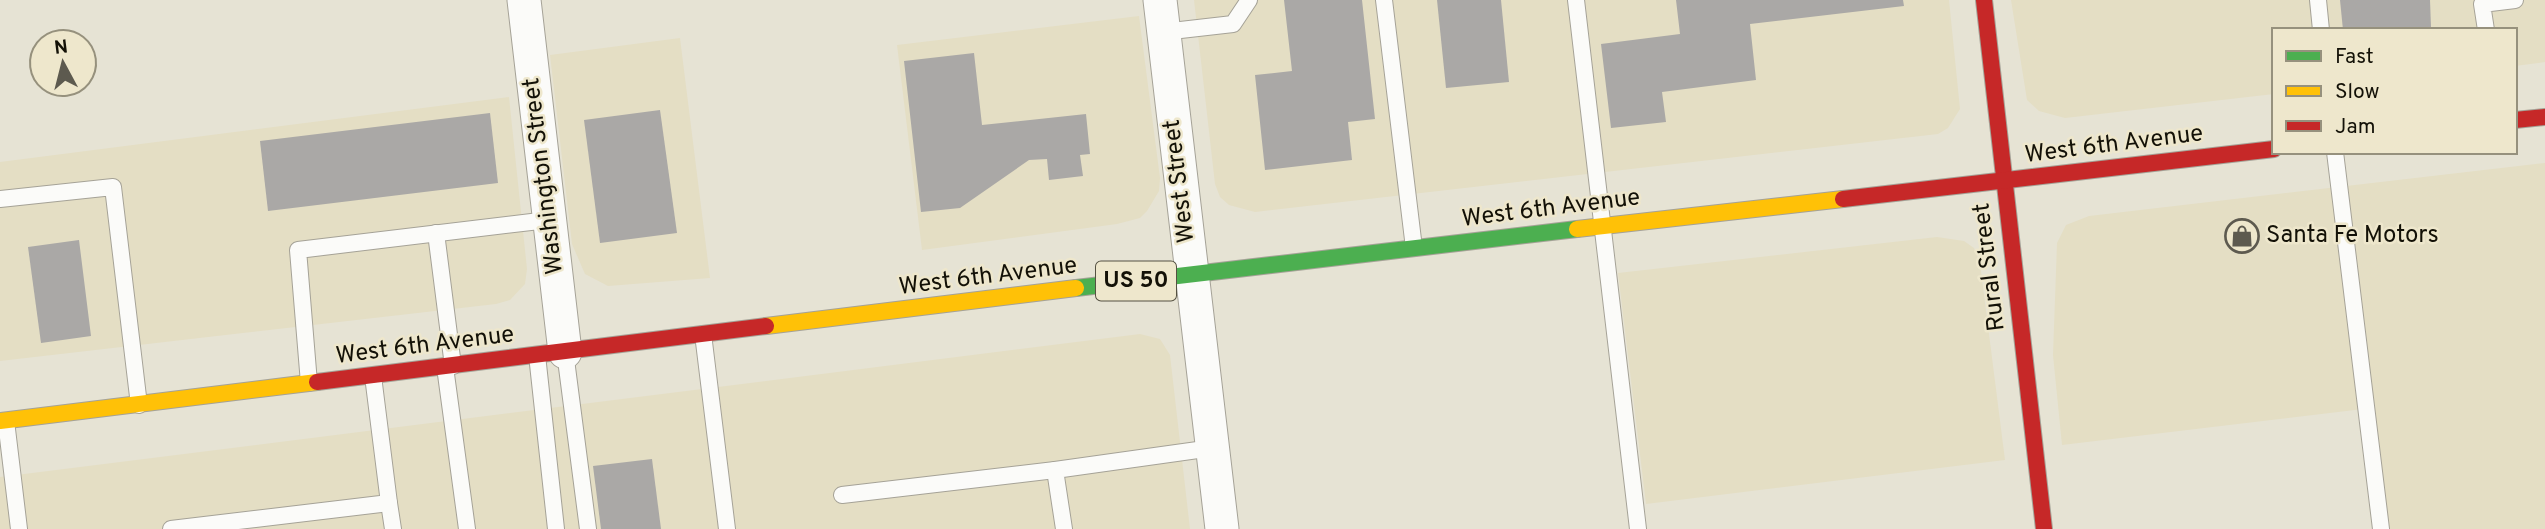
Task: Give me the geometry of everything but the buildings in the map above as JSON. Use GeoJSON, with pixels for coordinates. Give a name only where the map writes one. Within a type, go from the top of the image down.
{"type":"FeatureCollection","features":[{"type":"Feature","properties":{"kind":"main road","name":"Rural Street"},"geometry":{"type":"LineString","coordinates":[[1984,0],[2044,529]]}},
{"type":"Feature","properties":{"kind":"main road"},"geometry":{"type":"LineString","coordinates":[[2517,120],[2545,117]]}},
{"type":"Feature","properties":{"kind":"main road","name":"West 6th Avenue"},"geometry":{"type":"LineString","coordinates":[[3,421],[1191,274],[2272,149]]}},
{"type":"Feature","properties":{"kind":"street","name":"Washington Street"},"geometry":{"type":"LineString","coordinates":[[524,0],[548,219],[551,354]]}},
{"type":"Feature","properties":{"kind":"street","name":"West Street"},"geometry":{"type":"LineString","coordinates":[[1161,16],[1222,529]]}},
{"type":"Feature","properties":{"kind":"lane"},"geometry":{"type":"LineString","coordinates":[[1161,16],[1233,24],[1249,0]]}},
{"type":"Feature","properties":{"kind":"lane"},"geometry":{"type":"LineString","coordinates":[[1384,0],[1414,248]]}},
{"type":"Feature","properties":{"kind":"lane"},"geometry":{"type":"LineString","coordinates":[[1576,0],[1637,529]]}},
{"type":"Feature","properties":{"kind":"lane"},"geometry":{"type":"LineString","coordinates":[[2318,0],[2321,28]]}},
{"type":"Feature","properties":{"kind":"lane"},"geometry":{"type":"LineString","coordinates":[[2486,28],[2482,4],[2515,0]]}},
{"type":"Feature","properties":{"kind":"lane"},"geometry":{"type":"LineString","coordinates":[[2335,154],[2381,529]]}},
{"type":"Feature","properties":{"kind":"lane"},"geometry":{"type":"LineString","coordinates":[[0,200],[113,187],[139,405]]}},
{"type":"Feature","properties":{"kind":"lane"},"geometry":{"type":"LineString","coordinates":[[309,383],[298,250],[548,219]]}},
{"type":"Feature","properties":{"kind":"lane"},"geometry":{"type":"LineString","coordinates":[[436,233],[467,529]]}},
{"type":"Feature","properties":{"kind":"lane"},"geometry":{"type":"LineString","coordinates":[[703,334],[727,529]]}},
{"type":"Feature","properties":{"kind":"lane"},"geometry":{"type":"LineString","coordinates":[[551,354],[556,529]]}},
{"type":"Feature","properties":{"kind":"lane"},"geometry":{"type":"LineString","coordinates":[[551,354],[588,529]]}},
{"type":"Feature","properties":{"kind":"lane"},"geometry":{"type":"LineString","coordinates":[[373,376],[393,529]]}},
{"type":"Feature","properties":{"kind":"lane"},"geometry":{"type":"LineString","coordinates":[[3,421],[19,529]]}},
{"type":"Feature","properties":{"kind":"lane"},"geometry":{"type":"LineString","coordinates":[[842,495],[1212,448]]}},
{"type":"Feature","properties":{"kind":"lane"},"geometry":{"type":"LineString","coordinates":[[1055,470],[1064,529]]}},
{"type":"Feature","properties":{"kind":"lane"},"geometry":{"type":"LineString","coordinates":[[171,529],[389,503]]}},
{"type":"Feature","properties":{"kind":"shaded area"},"geometry":{"type":"Polygon","coordinates":[[[1194,0],[1949,0],[1960,109],[1948,128],[1938,134],[1255,212],[1229,205],[1220,197],[1215,184],[1194,0]]]}},
{"type":"Feature","properties":{"kind":"shaded area"},"geometry":{"type":"Polygon","coordinates":[[[2011,0],[2545,0],[2545,62],[2517,66],[2517,28],[2272,28],[2272,94],[2065,118],[2039,111],[2027,100],[2011,0]]]}},
{"type":"Feature","properties":{"kind":"shaded area"},"geometry":{"type":"Polygon","coordinates":[[[1139,16],[1160,178],[1159,191],[1147,211],[1140,218],[1117,224],[922,250],[897,45],[1139,16]]]}},
{"type":"Feature","properties":{"kind":"shaded area"},"geometry":{"type":"Polygon","coordinates":[[[680,38],[710,278],[608,286],[585,274],[572,244],[550,55],[680,38]]]}},
{"type":"Feature","properties":{"kind":"shaded area"},"geometry":{"type":"Polygon","coordinates":[[[509,97],[527,269],[525,284],[510,300],[496,304],[0,361],[0,162],[509,97]]]}},
{"type":"Feature","properties":{"kind":"shaded area"},"geometry":{"type":"Polygon","coordinates":[[[2545,163],[2545,529],[2376,529],[2363,409],[2062,445],[2053,355],[2057,243],[2066,225],[2089,216],[2545,163]]]}},
{"type":"Feature","properties":{"kind":"shaded area"},"geometry":{"type":"Polygon","coordinates":[[[1937,237],[1964,241],[1974,248],[1980,263],[2005,460],[1646,504],[1618,273],[1937,237]]]}},
{"type":"Feature","properties":{"kind":"shaded area"},"geometry":{"type":"Polygon","coordinates":[[[1140,334],[1160,339],[1170,355],[1190,529],[0,529],[0,477],[1140,334]]]}},
{"type":"Feature","properties":{"kind":"traffic: fast"},"geometry":{"type":"LineString","coordinates":[[1076,288],[1577,229]]}},
{"type":"Feature","properties":{"kind":"traffic: slow"},"geometry":{"type":"LineString","coordinates":[[1577,229],[1843,199]]}},
{"type":"Feature","properties":{"kind":"traffic: slow"},"geometry":{"type":"LineString","coordinates":[[766,326],[1076,288]]}},
{"type":"Feature","properties":{"kind":"traffic: slow"},"geometry":{"type":"LineString","coordinates":[[0,421],[317,382]]}},
{"type":"Feature","properties":{"kind":"traffic: jam"},"geometry":{"type":"LineString","coordinates":[[1984,0],[2044,529]]}},
{"type":"Feature","properties":{"kind":"traffic: jam"},"geometry":{"type":"LineString","coordinates":[[2517,120],[2545,117]]}},
{"type":"Feature","properties":{"kind":"traffic: jam"},"geometry":{"type":"LineString","coordinates":[[1843,199],[2272,149]]}},
{"type":"Feature","properties":{"kind":"traffic: jam"},"geometry":{"type":"LineString","coordinates":[[317,382],[766,326]]}},
{"type":"Feature","properties":{"kind":"place","name":"Santa Fe Motors"},"geometry":{"type":"Point","coordinates":[2242,236]}}]}
